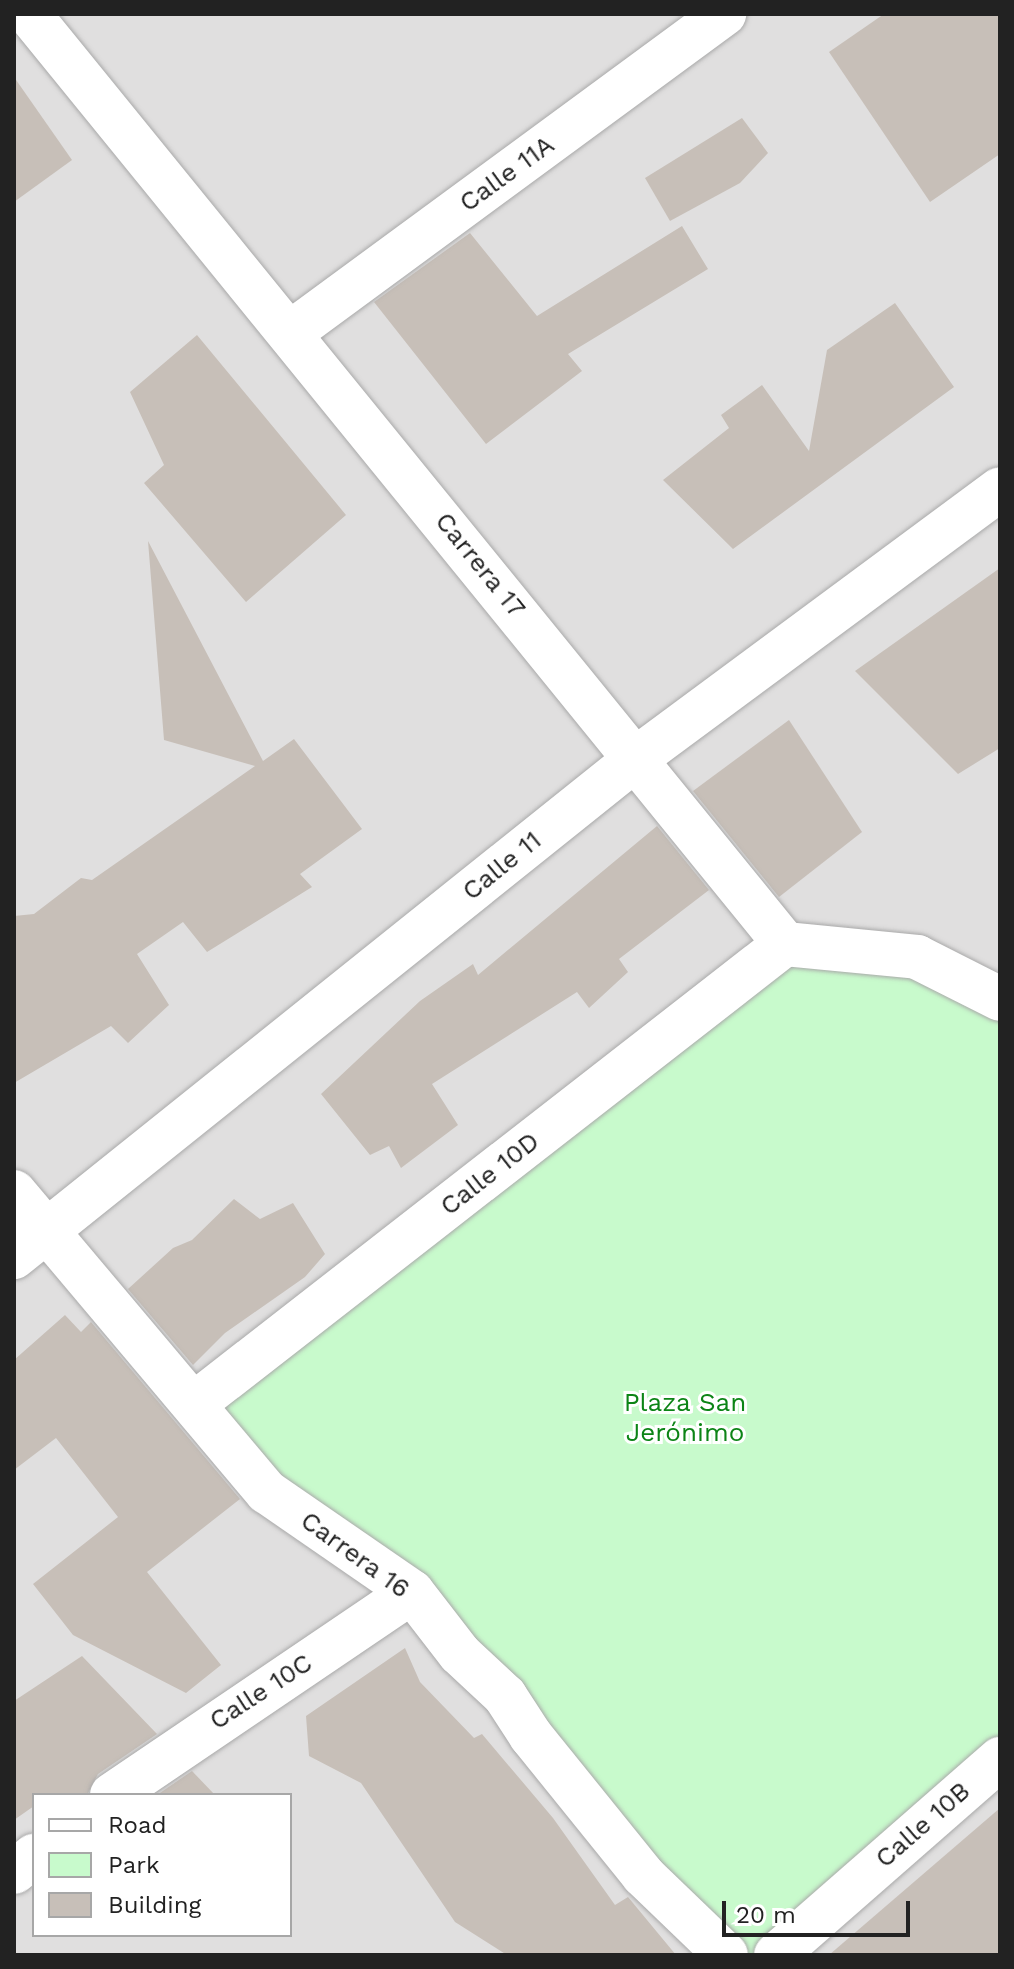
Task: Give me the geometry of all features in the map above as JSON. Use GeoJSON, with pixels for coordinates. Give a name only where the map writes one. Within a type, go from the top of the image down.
{"type":"FeatureCollection","features":[{"type":"Feature","properties":{"kind":"street","name":"Calle 11A"},"geometry":{"type":"LineString","coordinates":[[290,333],[724,14]]}},
{"type":"Feature","properties":{"kind":"street","name":"Carrera 17"},"geometry":{"type":"LineString","coordinates":[[29,20],[638,757],[785,944]]}},
{"type":"Feature","properties":{"kind":"street","name":"Calle 11"},"geometry":{"type":"LineString","coordinates":[[14,1257],[638,757],[1000,489]]}},
{"type":"Feature","properties":{"kind":"street"},"geometry":{"type":"LineString","coordinates":[[785,944],[917,957],[1000,999]]}},
{"type":"Feature","properties":{"kind":"street","name":"Calle 10D"},"geometry":{"type":"LineString","coordinates":[[194,1404],[785,944]]}},
{"type":"Feature","properties":{"kind":"street","name":"Carrera 16"},"geometry":{"type":"LineString","coordinates":[[14,1192],[267,1492],[412,1592],[460,1654],[505,1696],[531,1736],[643,1875],[726,1955]]}},
{"type":"Feature","properties":{"kind":"street","name":"Calle 10C"},"geometry":{"type":"LineString","coordinates":[[115,1793],[412,1592]]}},
{"type":"Feature","properties":{"kind":"street","name":"Calle 10B"},"geometry":{"type":"LineString","coordinates":[[777,1955],[1000,1759]]}},
{"type":"Feature","properties":{"kind":"street"},"geometry":{"type":"LineString","coordinates":[[14,1872],[32,1858]]}},
{"type":"Feature","properties":{"kind":"shaded area"},"geometry":{"type":"Polygon","coordinates":[[[14,14],[1000,14],[1000,1955],[14,1955],[14,14]]]}},
{"type":"Feature","properties":{"kind":"green space","name":"Plaza San Jerónimo"},"geometry":{"type":"Polygon","coordinates":[[[777,954],[914,968],[1000,1009],[1000,1745],[758,1955],[738,1955],[536,1729],[272,1485],[197,1401],[777,954]]]}},
{"type":"Feature","properties":{"kind":"building"},"geometry":{"type":"Polygon","coordinates":[[[884,14],[1000,14],[1000,154],[930,202],[829,52],[884,14]]]}},
{"type":"Feature","properties":{"kind":"building"},"geometry":{"type":"Polygon","coordinates":[[[14,77],[72,160],[14,202],[14,77]]]}},
{"type":"Feature","properties":{"kind":"building"},"geometry":{"type":"Polygon","coordinates":[[[742,118],[768,153],[740,183],[670,221],[645,178],[742,118]]]}},
{"type":"Feature","properties":{"kind":"building"},"geometry":{"type":"Polygon","coordinates":[[[682,226],[708,269],[568,354],[582,371],[486,444],[374,302],[470,233],[537,316],[682,226]]]}},
{"type":"Feature","properties":{"kind":"building"},"geometry":{"type":"Polygon","coordinates":[[[895,303],[954,387],[733,549],[663,480],[729,428],[721,415],[762,385],[809,451],[827,350],[895,303]]]}},
{"type":"Feature","properties":{"kind":"building"},"geometry":{"type":"Polygon","coordinates":[[[197,335],[346,515],[246,602],[144,483],[164,465],[130,392],[197,335]]]}},
{"type":"Feature","properties":{"kind":"building"},"geometry":{"type":"Polygon","coordinates":[[[148,541],[263,761],[294,739],[362,829],[300,874],[312,887],[207,952],[183,922],[137,954],[169,1005],[128,1043],[111,1026],[14,1083],[14,916],[34,914],[81,878],[92,880],[255,766],[164,740],[148,541]]]}},
{"type":"Feature","properties":{"kind":"building"},"geometry":{"type":"Polygon","coordinates":[[[1000,568],[1000,748],[958,774],[855,671],[1000,568]]]}},
{"type":"Feature","properties":{"kind":"building"},"geometry":{"type":"Polygon","coordinates":[[[789,720],[862,832],[779,897],[693,791],[789,720]]]}},
{"type":"Feature","properties":{"kind":"building"},"geometry":{"type":"Polygon","coordinates":[[[657,826],[709,890],[619,959],[628,972],[589,1008],[577,992],[432,1084],[458,1125],[401,1168],[389,1146],[370,1155],[321,1094],[420,1001],[473,964],[478,975],[657,826]]]}},
{"type":"Feature","properties":{"kind":"building"},"geometry":{"type":"Polygon","coordinates":[[[234,1199],[260,1219],[293,1203],[325,1254],[305,1277],[225,1333],[193,1365],[128,1289],[173,1248],[192,1240],[234,1199]]]}},
{"type":"Feature","properties":{"kind":"building"},"geometry":{"type":"Polygon","coordinates":[[[65,1315],[81,1332],[91,1322],[240,1499],[147,1572],[221,1665],[186,1693],[73,1635],[33,1584],[118,1517],[56,1438],[14,1470],[14,1360],[65,1315]]]}},
{"type":"Feature","properties":{"kind":"building"},"geometry":{"type":"Polygon","coordinates":[[[405,1648],[420,1682],[474,1738],[482,1734],[553,1818],[615,1905],[628,1897],[676,1955],[507,1955],[455,1922],[361,1783],[309,1756],[306,1716],[405,1648]]]}},
{"type":"Feature","properties":{"kind":"building"},"geometry":{"type":"Polygon","coordinates":[[[82,1656],[157,1734],[98,1774],[88,1793],[32,1793],[32,1807],[14,1820],[14,1701],[82,1656]]]}},
{"type":"Feature","properties":{"kind":"building"},"geometry":{"type":"Polygon","coordinates":[[[192,1771],[213,1793],[160,1793],[192,1771]]]}},
{"type":"Feature","properties":{"kind":"building"},"geometry":{"type":"Polygon","coordinates":[[[1000,1808],[1000,1955],[829,1955],[1000,1808]]]}}]}
